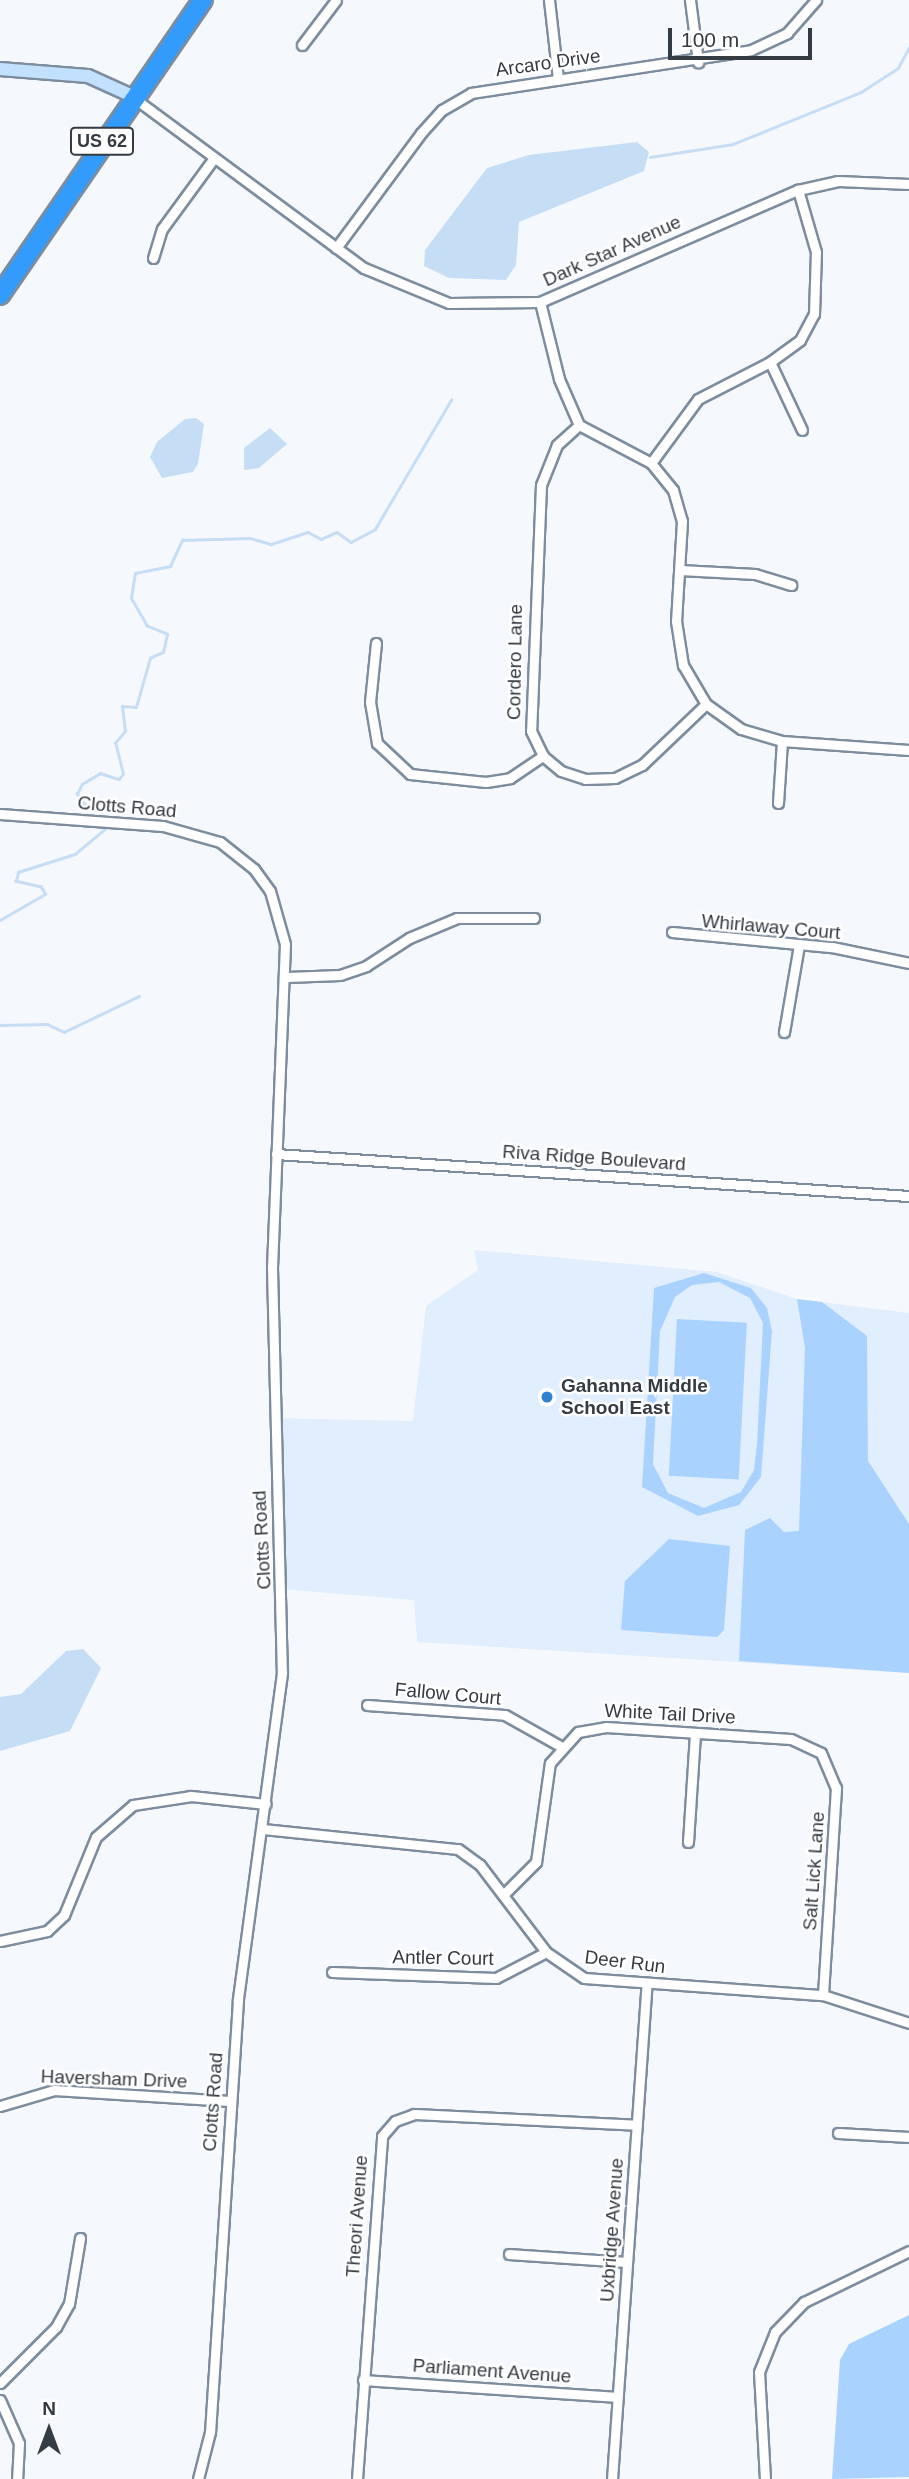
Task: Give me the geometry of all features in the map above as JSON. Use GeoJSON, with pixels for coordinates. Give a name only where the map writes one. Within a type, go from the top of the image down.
{"type":"FeatureCollection","features":[{"type":"Feature","properties":{"kind":"highway","name":"US 62"},"geometry":{"type":"LineString","coordinates":[[0,295],[132,96],[203,0]]}},
{"type":"Feature","properties":{"kind":"street"},"geometry":{"type":"LineString","coordinates":[[302,45],[336,0]]}},
{"type":"Feature","properties":{"kind":"street"},"geometry":{"type":"LineString","coordinates":[[549,0],[558,79]]}},
{"type":"Feature","properties":{"kind":"street"},"geometry":{"type":"LineString","coordinates":[[690,0],[698,62]]}},
{"type":"Feature","properties":{"kind":"street","name":"Arcaro Drive"},"geometry":{"type":"LineString","coordinates":[[336,248],[442,110],[471,93],[698,62],[751,50],[787,33],[816,0]]}},
{"type":"Feature","properties":{"kind":"street"},"geometry":{"type":"LineString","coordinates":[[0,69],[88,76],[132,96]]}},
{"type":"Feature","properties":{"kind":"street","name":"Dark Star Avenue"},"geometry":{"type":"LineString","coordinates":[[132,96],[336,248],[425,297],[474,305],[540,302],[798,190],[838,181],[909,184]]}},
{"type":"Feature","properties":{"kind":"street"},"geometry":{"type":"LineString","coordinates":[[153,258],[162,229],[214,158]]}},
{"type":"Feature","properties":{"kind":"street"},"geometry":{"type":"LineString","coordinates":[[651,463],[698,399],[771,362],[800,340],[820,288],[798,190]]}},
{"type":"Feature","properties":{"kind":"street"},"geometry":{"type":"LineString","coordinates":[[540,302],[579,425],[651,463],[673,490],[682,521],[676,621],[683,665],[706,704],[741,729],[782,741],[909,750]]}},
{"type":"Feature","properties":{"kind":"street"},"geometry":{"type":"LineString","coordinates":[[771,362],[802,430]]}},
{"type":"Feature","properties":{"kind":"street","name":"Cordero Lane"},"geometry":{"type":"LineString","coordinates":[[543,756],[527,703],[541,485],[557,445],[579,425]]}},
{"type":"Feature","properties":{"kind":"street"},"geometry":{"type":"LineString","coordinates":[[680,570],[755,574],[791,585]]}},
{"type":"Feature","properties":{"kind":"street"},"geometry":{"type":"LineString","coordinates":[[376,643],[372,724],[377,743],[395,764],[429,778],[486,782],[510,778],[543,756],[584,779],[615,778],[642,765],[706,704]]}},
{"type":"Feature","properties":{"kind":"street"},"geometry":{"type":"LineString","coordinates":[[778,803],[782,741]]}},
{"type":"Feature","properties":{"kind":"street","name":"Clotts Road"},"geometry":{"type":"LineString","coordinates":[[0,814],[163,826],[220,842],[254,869],[270,891],[285,944],[287,977],[276,1154],[273,1377],[284,1625],[266,1804],[230,2101],[210,2432],[198,2479]]}},
{"type":"Feature","properties":{"kind":"street"},"geometry":{"type":"LineString","coordinates":[[287,977],[340,975],[366,966],[408,938],[457,918],[534,918]]}},
{"type":"Feature","properties":{"kind":"street","name":"Whirlaway Court"},"geometry":{"type":"LineString","coordinates":[[672,932],[799,945],[909,963]]}},
{"type":"Feature","properties":{"kind":"street"},"geometry":{"type":"LineString","coordinates":[[784,1032],[799,945]]}},
{"type":"Feature","properties":{"kind":"street","name":"Riva Ridge Boulevard"},"geometry":{"type":"LineString","coordinates":[[276,1154],[909,1196]]}},
{"type":"Feature","properties":{"kind":"street","name":"Fallow Court"},"geometry":{"type":"LineString","coordinates":[[367,1705],[505,1715],[560,1746]]}},
{"type":"Feature","properties":{"kind":"street","name":"White Tail Drive"},"geometry":{"type":"LineString","coordinates":[[560,1746],[596,1727],[791,1739],[821,1754]]}},
{"type":"Feature","properties":{"kind":"street"},"geometry":{"type":"LineString","coordinates":[[688,1842],[695,1733]]}},
{"type":"Feature","properties":{"kind":"street"},"geometry":{"type":"LineString","coordinates":[[503,1895],[528,1873],[541,1849],[550,1763],[560,1746]]}},
{"type":"Feature","properties":{"kind":"street","name":"Salt Lick Lane"},"geometry":{"type":"LineString","coordinates":[[821,1754],[836,1788],[824,1995]]}},
{"type":"Feature","properties":{"kind":"street"},"geometry":{"type":"LineString","coordinates":[[0,1941],[47,1931],[64,1915],[96,1837],[133,1805],[191,1796],[266,1804]]}},
{"type":"Feature","properties":{"kind":"street","name":"Deer Run"},"geometry":{"type":"LineString","coordinates":[[263,1829],[434,1842],[480,1865],[546,1952],[584,1978],[824,1995],[909,2023]]}},
{"type":"Feature","properties":{"kind":"street","name":"Antler Court"},"geometry":{"type":"LineString","coordinates":[[332,1972],[496,1979],[546,1952]]}},
{"type":"Feature","properties":{"kind":"street","name":"Uxbridge Avenue"},"geometry":{"type":"LineString","coordinates":[[612,2479],[648,1983]]}},
{"type":"Feature","properties":{"kind":"street","name":"Haversham Drive"},"geometry":{"type":"LineString","coordinates":[[0,2106],[54,2091],[230,2101]]}},
{"type":"Feature","properties":{"kind":"street","name":"Theori Avenue"},"geometry":{"type":"LineString","coordinates":[[357,2479],[377,2156],[382,2136],[395,2121],[436,2113],[637,2125]]}},
{"type":"Feature","properties":{"kind":"street"},"geometry":{"type":"LineString","coordinates":[[838,2133],[909,2137]]}},
{"type":"Feature","properties":{"kind":"street"},"geometry":{"type":"LineString","coordinates":[[0,2383],[56,2327],[69,2304],[80,2238]]}},
{"type":"Feature","properties":{"kind":"street"},"geometry":{"type":"LineString","coordinates":[[765,2479],[759,2372],[775,2332],[804,2302],[909,2250]]}},
{"type":"Feature","properties":{"kind":"street"},"geometry":{"type":"LineString","coordinates":[[509,2254],[626,2262]]}},
{"type":"Feature","properties":{"kind":"street","name":"Parliament Avenue"},"geometry":{"type":"LineString","coordinates":[[363,2380],[617,2397]]}},
{"type":"Feature","properties":{"kind":"street"},"geometry":{"type":"LineString","coordinates":[[0,2400],[19,2444],[18,2479]]}},
{"type":"Feature","properties":{"kind":"shaded area"},"geometry":{"type":"Polygon","coordinates":[[[637,142],[649,152],[644,171],[519,222],[516,265],[506,280],[449,278],[424,266],[425,250],[487,168],[529,155],[637,142]]]}},
{"type":"Feature","properties":{"kind":"shaded area"},"geometry":{"type":"Polygon","coordinates":[[[196,418],[204,424],[198,464],[193,472],[162,478],[150,457],[157,442],[185,419],[196,418]]]}},
{"type":"Feature","properties":{"kind":"shaded area"},"geometry":{"type":"Polygon","coordinates":[[[270,428],[287,444],[259,468],[244,470],[244,448],[270,428]]]}},
{"type":"Feature","properties":{"kind":"shaded area"},"geometry":{"type":"Polygon","coordinates":[[[474,1250],[717,1272],[797,1299],[909,1313],[909,1673],[417,1642],[414,1600],[282,1589],[274,1418],[413,1421],[426,1306],[478,1270],[474,1250]]]}},
{"type":"Feature","properties":{"kind":"shaded area"},"geometry":{"type":"Polygon","coordinates":[[[704,1273],[751,1288],[767,1308],[772,1331],[761,1477],[739,1505],[698,1516],[642,1487],[654,1288],[704,1273]],[[719,1282],[692,1285],[675,1297],[660,1331],[653,1464],[668,1493],[704,1508],[741,1492],[754,1470],[763,1323],[750,1298],[719,1282]]]}},
{"type":"Feature","properties":{"kind":"shaded area"},"geometry":{"type":"Polygon","coordinates":[[[797,1299],[822,1302],[867,1336],[868,1461],[909,1524],[909,1673],[739,1661],[745,1530],[770,1518],[784,1532],[799,1531],[805,1348],[797,1299]]]}},
{"type":"Feature","properties":{"kind":"shaded area"},"geometry":{"type":"Polygon","coordinates":[[[677,1319],[747,1323],[739,1479],[669,1476],[677,1319]]]}},
{"type":"Feature","properties":{"kind":"shaded area"},"geometry":{"type":"Polygon","coordinates":[[[669,1539],[730,1546],[724,1630],[717,1637],[621,1630],[625,1581],[669,1539]]]}},
{"type":"Feature","properties":{"kind":"shaded area"},"geometry":{"type":"Polygon","coordinates":[[[83,1649],[101,1668],[70,1731],[0,1751],[0,1697],[21,1694],[66,1651],[83,1649]]]}},
{"type":"Feature","properties":{"kind":"shaded area"},"geometry":{"type":"Polygon","coordinates":[[[909,2315],[909,2477],[832,2479],[840,2360],[849,2344],[909,2315]]]}},
{"type":"Feature","properties":{"kind":"waterway"},"geometry":{"type":"LineString","coordinates":[[650,157],[733,144],[861,92],[898,68],[909,47]]}},
{"type":"Feature","properties":{"kind":"waterway"},"geometry":{"type":"LineString","coordinates":[[85,805],[77,794],[82,784],[100,773],[119,779],[123,774],[115,743],[125,731],[122,706],[136,707],[150,658],[163,652],[167,634],[147,626],[131,598],[135,573],[170,566],[182,540],[250,538],[271,544],[308,532],[321,539],[337,532],[351,542],[375,529],[451,400]]}},
{"type":"Feature","properties":{"kind":"waterway"},"geometry":{"type":"LineString","coordinates":[[0,920],[45,894],[41,887],[16,881],[18,872],[75,854],[105,829]]}},
{"type":"Feature","properties":{"kind":"waterway"},"geometry":{"type":"LineString","coordinates":[[0,1025],[47,1024],[64,1032],[139,996]]}},
{"type":"Feature","properties":{"kind":"place","name":"Gahanna Middle School East"},"geometry":{"type":"Point","coordinates":[547,1397]}}]}
